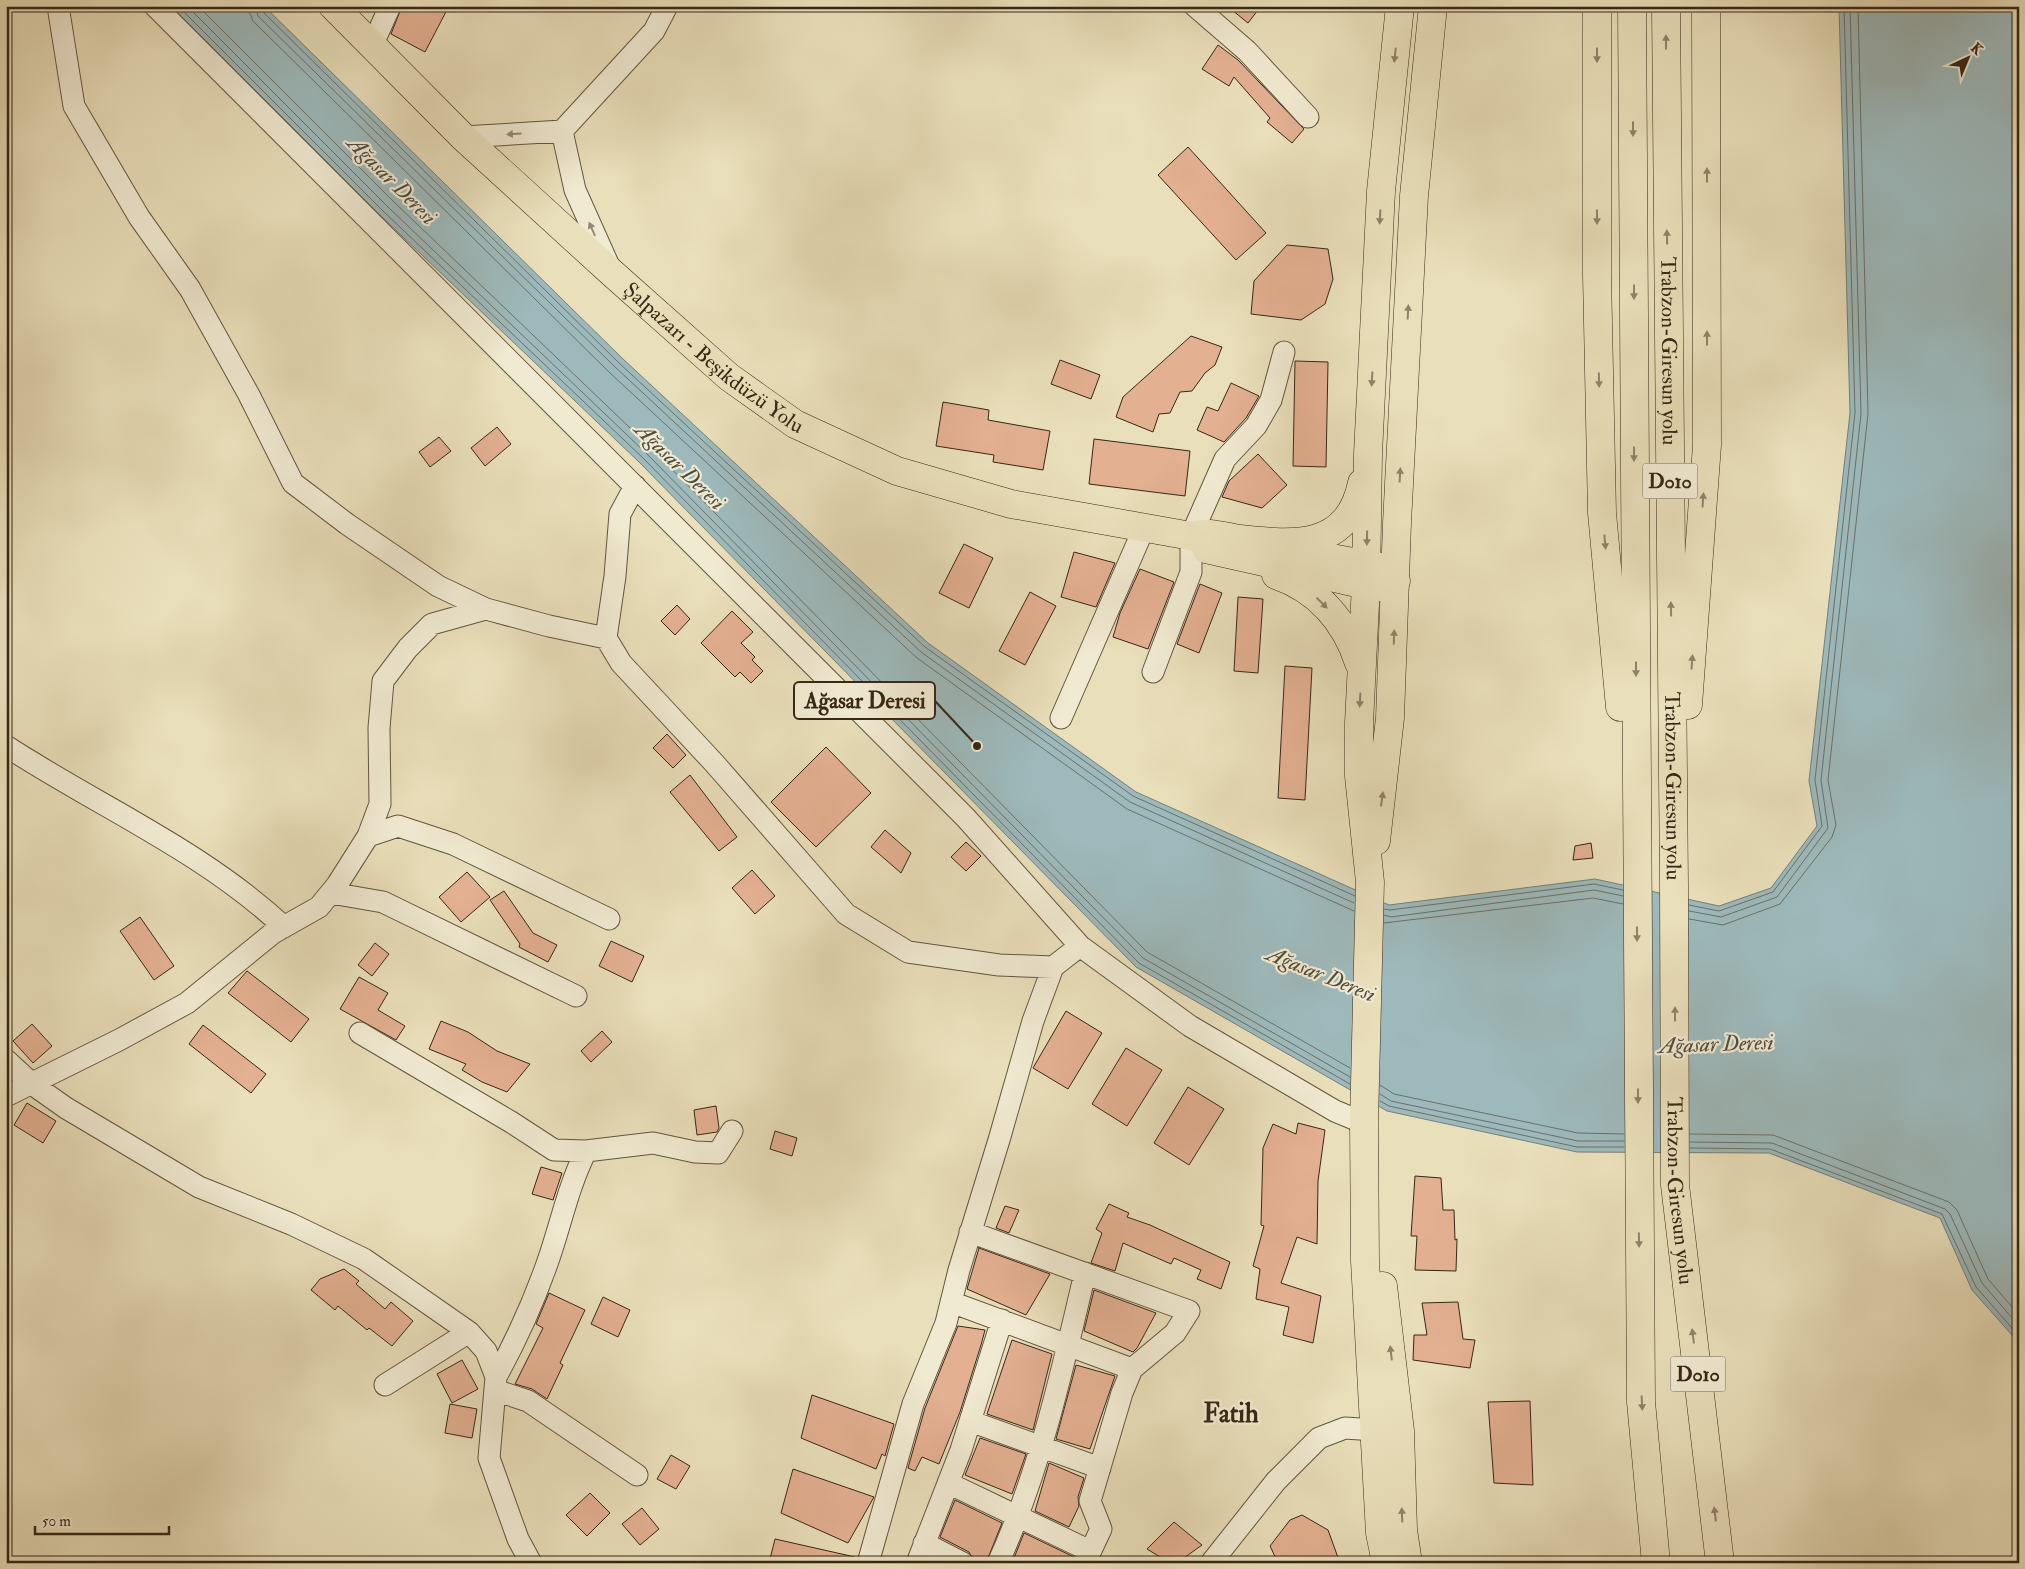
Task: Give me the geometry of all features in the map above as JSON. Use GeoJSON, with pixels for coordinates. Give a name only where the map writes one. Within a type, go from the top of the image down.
{"type":"FeatureCollection","features":[{"type":"Feature","properties":{"kind":"main road","name":"Şalpazarı - Beşikdüzü Yolu"},"geometry":{"type":"LineString","coordinates":[[333,6],[463,137],[612,273],[729,377],[795,424],[897,471],[1012,504],[1190,536]]}},
{"type":"Feature","properties":{"kind":"main road"},"geometry":{"type":"LineString","coordinates":[[1370,882],[1359,776],[1368,454],[1381,191],[1400,6]]}},
{"type":"Feature","properties":{"kind":"main road"},"geometry":{"type":"LineString","coordinates":[[1386,1563],[1380,1533],[1365,1261],[1364,1114],[1370,882],[1383,791],[1390,718],[1397,523],[1414,196],[1433,6]]}},
{"type":"Feature","properties":{"kind":"main road"},"geometry":{"type":"LineString","coordinates":[[1597,6],[1597,275],[1602,513],[1637,885]]}},
{"type":"Feature","properties":{"kind":"main road","name":"D010"},"geometry":{"type":"LineString","coordinates":[[1632,6],[1641,1402],[1656,1563]]}},
{"type":"Feature","properties":{"kind":"main road","name":"Trabzon-Giresun yolu"},"geometry":{"type":"LineString","coordinates":[[1666,6],[1675,1185],[1720,1563]]}},
{"type":"Feature","properties":{"kind":"main road"},"geometry":{"type":"LineString","coordinates":[[1674,886],[1707,445],[1706,6]]}},
{"type":"Feature","properties":{"kind":"main road"},"geometry":{"type":"LineString","coordinates":[[1190,536],[1200,547],[1312,541],[1329,534],[1344,523],[1351,512],[1360,492],[1368,454]]}},
{"type":"Feature","properties":{"kind":"main road"},"geometry":{"type":"LineString","coordinates":[[1227,546],[1366,575],[1381,587],[1396,582]]}},
{"type":"Feature","properties":{"kind":"main road"},"geometry":{"type":"LineString","coordinates":[[1227,546],[1306,589],[1323,602],[1341,623],[1352,641],[1362,670]]}},
{"type":"Feature","properties":{"kind":"main road"},"geometry":{"type":"LineString","coordinates":[[1364,1114],[1400,1431],[1402,1530],[1408,1563]]}},
{"type":"Feature","properties":{"kind":"street"},"geometry":{"type":"LineString","coordinates":[[58,6],[74,106],[139,217],[190,289],[249,394],[293,483],[347,524],[438,586],[486,609],[549,626],[606,638]]}},
{"type":"Feature","properties":{"kind":"street"},"geometry":{"type":"LineString","coordinates":[[155,6],[966,818],[1080,946],[1190,1026],[1335,1111],[1364,1114]]}},
{"type":"Feature","properties":{"kind":"street"},"geometry":{"type":"LineString","coordinates":[[372,46],[390,6]]}},
{"type":"Feature","properties":{"kind":"street"},"geometry":{"type":"LineString","coordinates":[[463,137],[562,132],[654,31],[667,6]]}},
{"type":"Feature","properties":{"kind":"street"},"geometry":{"type":"LineString","coordinates":[[1195,6],[1247,51],[1308,117]]}},
{"type":"Feature","properties":{"kind":"street"},"geometry":{"type":"LineString","coordinates":[[562,132],[575,190],[612,273]]}},
{"type":"Feature","properties":{"kind":"street"},"geometry":{"type":"LineString","coordinates":[[1153,672],[1191,572],[1190,536],[1225,459],[1256,426],[1271,400],[1284,352]]}},
{"type":"Feature","properties":{"kind":"street"},"geometry":{"type":"LineString","coordinates":[[635,486],[620,514],[615,576],[606,638],[621,663],[715,764],[846,914],[908,952],[999,965],[1053,967]]}},
{"type":"Feature","properties":{"kind":"street"},"geometry":{"type":"LineString","coordinates":[[1061,718],[1144,528]]}},
{"type":"Feature","properties":{"kind":"street"},"geometry":{"type":"LineString","coordinates":[[6,1096],[187,1003],[273,933],[319,907],[331,893],[368,836],[380,804],[379,728],[383,682],[408,648],[432,624],[486,609]]}},
{"type":"Feature","properties":{"kind":"street"},"geometry":{"type":"LineString","coordinates":[[6,746],[214,871],[256,900],[284,927]]}},
{"type":"Feature","properties":{"kind":"street"},"geometry":{"type":"LineString","coordinates":[[368,836],[398,826],[453,844],[609,919]]}},
{"type":"Feature","properties":{"kind":"street"},"geometry":{"type":"LineString","coordinates":[[331,893],[383,902],[576,996]]}},
{"type":"Feature","properties":{"kind":"street"},"geometry":{"type":"LineString","coordinates":[[868,1563],[913,1404],[946,1324],[970,1232],[1033,1021],[1053,967],[1080,946]]}},
{"type":"Feature","properties":{"kind":"street"},"geometry":{"type":"LineString","coordinates":[[360,1033],[511,1122],[554,1150],[586,1152],[653,1142],[695,1152],[718,1153],[732,1131]]}},
{"type":"Feature","properties":{"kind":"street"},"geometry":{"type":"LineString","coordinates":[[6,1060],[32,1084],[66,1108],[199,1187],[291,1224],[364,1259],[469,1332],[486,1351],[496,1383],[528,1401],[637,1475]]}},
{"type":"Feature","properties":{"kind":"street"},"geometry":{"type":"LineString","coordinates":[[531,1563],[518,1539],[489,1458],[496,1383],[521,1330],[548,1260],[573,1177],[586,1152]]}},
{"type":"Feature","properties":{"kind":"street"},"geometry":{"type":"LineString","coordinates":[[948,1483],[1019,1517],[1088,1557],[1101,1529],[1090,1501],[1122,1393],[1132,1369],[1175,1332],[1188,1311],[970,1232]]}},
{"type":"Feature","properties":{"kind":"street"},"geometry":{"type":"LineString","coordinates":[[998,1563],[1019,1517],[1068,1345],[1085,1273]]}},
{"type":"Feature","properties":{"kind":"street"},"geometry":{"type":"LineString","coordinates":[[951,1302],[1132,1369]]}},
{"type":"Feature","properties":{"kind":"street"},"geometry":{"type":"LineString","coordinates":[[963,1563],[921,1553],[970,1421],[1002,1320]]}},
{"type":"Feature","properties":{"kind":"street"},"geometry":{"type":"LineString","coordinates":[[385,1385],[469,1332]]}},
{"type":"Feature","properties":{"kind":"street"},"geometry":{"type":"LineString","coordinates":[[970,1421],[1100,1468]]}},
{"type":"Feature","properties":{"kind":"street"},"geometry":{"type":"LineString","coordinates":[[1211,1563],[1276,1481],[1319,1438],[1345,1428],[1400,1431]]}},
{"type":"Feature","properties":{"kind":"water"},"geometry":{"type":"Polygon","coordinates":[[[171,6],[264,6],[622,358],[928,643],[1136,792],[1389,905],[1595,879],[1719,906],[1771,888],[1817,826],[1809,781],[1850,413],[1839,6],[2019,6],[2019,1343],[1972,1290],[1940,1218],[1769,1153],[1577,1152],[1387,1111],[1136,967],[639,462],[380,215],[171,6]]]}},
{"type":"Feature","properties":{"kind":"building"},"geometry":{"type":"Polygon","coordinates":[[[402,6],[449,6],[425,52],[391,34],[402,6]]]}},
{"type":"Feature","properties":{"kind":"building"},"geometry":{"type":"Polygon","coordinates":[[[1227,6],[1261,6],[1248,23],[1227,6]]]}},
{"type":"Feature","properties":{"kind":"building"},"geometry":{"type":"Polygon","coordinates":[[[1218,45],[1238,60],[1304,129],[1292,143],[1267,122],[1270,118],[1234,77],[1229,86],[1202,69],[1218,45]]]}},
{"type":"Feature","properties":{"kind":"building"},"geometry":{"type":"Polygon","coordinates":[[[1188,147],[1266,233],[1236,260],[1158,175],[1188,147]]]}},
{"type":"Feature","properties":{"kind":"building"},"geometry":{"type":"Polygon","coordinates":[[[1287,245],[1328,249],[1333,279],[1325,304],[1301,320],[1251,314],[1254,281],[1287,245]]]}},
{"type":"Feature","properties":{"kind":"building"},"geometry":{"type":"Polygon","coordinates":[[[1191,336],[1222,347],[1215,365],[1205,373],[1192,391],[1180,392],[1170,413],[1159,414],[1153,432],[1116,417],[1123,397],[1191,336]]]}},
{"type":"Feature","properties":{"kind":"building"},"geometry":{"type":"Polygon","coordinates":[[[1060,360],[1100,375],[1091,399],[1051,384],[1060,360]]]}},
{"type":"Feature","properties":{"kind":"building"},"geometry":{"type":"Polygon","coordinates":[[[1295,361],[1328,362],[1326,467],[1293,466],[1295,361]]]}},
{"type":"Feature","properties":{"kind":"building"},"geometry":{"type":"Polygon","coordinates":[[[1231,383],[1259,396],[1246,418],[1224,442],[1197,430],[1207,407],[1218,411],[1231,383]]]}},
{"type":"Feature","properties":{"kind":"building"},"geometry":{"type":"Polygon","coordinates":[[[943,402],[989,410],[988,420],[1050,431],[1043,470],[993,462],[994,455],[936,446],[943,402]]]}},
{"type":"Feature","properties":{"kind":"building"},"geometry":{"type":"Polygon","coordinates":[[[497,427],[511,444],[485,466],[471,448],[497,427]]]}},
{"type":"Feature","properties":{"kind":"building"},"geometry":{"type":"Polygon","coordinates":[[[439,437],[451,451],[430,467],[419,452],[439,437]]]}},
{"type":"Feature","properties":{"kind":"building"},"geometry":{"type":"Polygon","coordinates":[[[1094,439],[1190,451],[1185,496],[1089,484],[1094,439]]]}},
{"type":"Feature","properties":{"kind":"building"},"geometry":{"type":"Polygon","coordinates":[[[1258,454],[1287,485],[1262,508],[1222,497],[1229,481],[1258,454]]]}},
{"type":"Feature","properties":{"kind":"building"},"geometry":{"type":"Polygon","coordinates":[[[964,544],[993,558],[969,608],[939,593],[964,544]]]}},
{"type":"Feature","properties":{"kind":"building"},"geometry":{"type":"Polygon","coordinates":[[[1074,552],[1115,563],[1096,607],[1061,597],[1074,552]]]}},
{"type":"Feature","properties":{"kind":"building"},"geometry":{"type":"Polygon","coordinates":[[[1140,569],[1174,582],[1148,649],[1113,637],[1120,613],[1140,569]]]}},
{"type":"Feature","properties":{"kind":"building"},"geometry":{"type":"Polygon","coordinates":[[[1200,584],[1222,593],[1199,653],[1177,644],[1200,584]]]}},
{"type":"Feature","properties":{"kind":"building"},"geometry":{"type":"Polygon","coordinates":[[[1030,592],[1056,606],[1025,665],[999,651],[1030,592]]]}},
{"type":"Feature","properties":{"kind":"building"},"geometry":{"type":"Polygon","coordinates":[[[1238,597],[1263,599],[1258,673],[1234,671],[1238,597]]]}},
{"type":"Feature","properties":{"kind":"building"},"geometry":{"type":"Polygon","coordinates":[[[677,605],[690,619],[675,635],[661,621],[677,605]]]}},
{"type":"Feature","properties":{"kind":"building"},"geometry":{"type":"Polygon","coordinates":[[[732,611],[753,632],[741,643],[755,657],[752,660],[763,671],[751,683],[740,672],[735,677],[701,643],[732,611]]]}},
{"type":"Feature","properties":{"kind":"building"},"geometry":{"type":"Polygon","coordinates":[[[1285,666],[1312,668],[1305,800],[1278,798],[1285,666]]]}},
{"type":"Feature","properties":{"kind":"building"},"geometry":{"type":"Polygon","coordinates":[[[667,734],[686,755],[673,768],[653,748],[667,734]]]}},
{"type":"Feature","properties":{"kind":"building"},"geometry":{"type":"Polygon","coordinates":[[[826,747],[871,793],[816,847],[771,802],[826,747]]]}},
{"type":"Feature","properties":{"kind":"building"},"geometry":{"type":"Polygon","coordinates":[[[690,775],[737,837],[719,851],[670,792],[690,775]]]}},
{"type":"Feature","properties":{"kind":"building"},"geometry":{"type":"Polygon","coordinates":[[[885,830],[911,853],[901,873],[871,847],[885,830]]]}},
{"type":"Feature","properties":{"kind":"building"},"geometry":{"type":"Polygon","coordinates":[[[966,842],[981,856],[966,871],[951,857],[966,842]]]}},
{"type":"Feature","properties":{"kind":"building"},"geometry":{"type":"Polygon","coordinates":[[[1591,843],[1593,858],[1573,860],[1575,846],[1591,843]]]}},
{"type":"Feature","properties":{"kind":"building"},"geometry":{"type":"Polygon","coordinates":[[[752,870],[775,896],[755,914],[732,888],[752,870]]]}},
{"type":"Feature","properties":{"kind":"building"},"geometry":{"type":"Polygon","coordinates":[[[467,872],[490,897],[461,922],[439,897],[467,872]]]}},
{"type":"Feature","properties":{"kind":"building"},"geometry":{"type":"Polygon","coordinates":[[[504,891],[533,933],[557,945],[548,962],[519,947],[520,944],[490,900],[504,891]]]}},
{"type":"Feature","properties":{"kind":"building"},"geometry":{"type":"Polygon","coordinates":[[[140,917],[174,966],[154,980],[120,931],[140,917]]]}},
{"type":"Feature","properties":{"kind":"building"},"geometry":{"type":"Polygon","coordinates":[[[611,941],[644,956],[632,982],[599,966],[611,941]]]}},
{"type":"Feature","properties":{"kind":"building"},"geometry":{"type":"Polygon","coordinates":[[[375,943],[389,954],[372,976],[358,965],[375,943]]]}},
{"type":"Feature","properties":{"kind":"building"},"geometry":{"type":"Polygon","coordinates":[[[247,971],[309,1019],[291,1042],[228,993],[247,971]]]}},
{"type":"Feature","properties":{"kind":"building"},"geometry":{"type":"Polygon","coordinates":[[[359,977],[388,993],[378,1010],[405,1026],[396,1040],[340,1009],[359,977]]]}},
{"type":"Feature","properties":{"kind":"building"},"geometry":{"type":"Polygon","coordinates":[[[1066,1011],[1102,1033],[1068,1089],[1033,1068],[1066,1011]]]}},
{"type":"Feature","properties":{"kind":"building"},"geometry":{"type":"Polygon","coordinates":[[[441,1021],[468,1032],[497,1051],[530,1064],[507,1092],[482,1082],[462,1070],[466,1064],[429,1049],[441,1021]]]}},
{"type":"Feature","properties":{"kind":"building"},"geometry":{"type":"Polygon","coordinates":[[[32,1024],[52,1046],[33,1063],[13,1041],[32,1024]]]}},
{"type":"Feature","properties":{"kind":"building"},"geometry":{"type":"Polygon","coordinates":[[[203,1025],[266,1074],[251,1093],[189,1044],[203,1025]]]}},
{"type":"Feature","properties":{"kind":"building"},"geometry":{"type":"Polygon","coordinates":[[[602,1031],[612,1042],[591,1062],[581,1051],[602,1031]]]}},
{"type":"Feature","properties":{"kind":"building"},"geometry":{"type":"Polygon","coordinates":[[[1126,1048],[1162,1070],[1127,1126],[1092,1104],[1126,1048]]]}},
{"type":"Feature","properties":{"kind":"building"},"geometry":{"type":"Polygon","coordinates":[[[1188,1087],[1224,1109],[1189,1165],[1154,1143],[1188,1087]]]}},
{"type":"Feature","properties":{"kind":"building"},"geometry":{"type":"Polygon","coordinates":[[[27,1103],[56,1121],[43,1143],[14,1125],[27,1103]]]}},
{"type":"Feature","properties":{"kind":"building"},"geometry":{"type":"Polygon","coordinates":[[[716,1106],[719,1128],[717,1132],[697,1135],[694,1110],[716,1106]]]}},
{"type":"Feature","properties":{"kind":"building"},"geometry":{"type":"Polygon","coordinates":[[[1298,1123],[1325,1130],[1318,1181],[1317,1244],[1297,1237],[1281,1283],[1321,1296],[1313,1343],[1283,1335],[1289,1307],[1256,1299],[1260,1269],[1253,1266],[1264,1226],[1261,1225],[1263,1148],[1273,1124],[1296,1134],[1298,1123]]]}},
{"type":"Feature","properties":{"kind":"building"},"geometry":{"type":"Polygon","coordinates":[[[775,1131],[797,1138],[792,1156],[770,1149],[775,1131]]]}},
{"type":"Feature","properties":{"kind":"building"},"geometry":{"type":"Polygon","coordinates":[[[541,1167],[562,1173],[553,1200],[532,1194],[541,1167]]]}},
{"type":"Feature","properties":{"kind":"building"},"geometry":{"type":"Polygon","coordinates":[[[1415,1176],[1441,1178],[1443,1210],[1454,1210],[1455,1240],[1457,1239],[1456,1271],[1415,1270],[1417,1236],[1411,1236],[1415,1176]]]}},
{"type":"Feature","properties":{"kind":"building"},"geometry":{"type":"Polygon","coordinates":[[[1109,1204],[1129,1213],[1127,1217],[1150,1225],[1230,1262],[1221,1289],[1197,1279],[1201,1270],[1174,1258],[1171,1264],[1123,1243],[1115,1271],[1091,1263],[1102,1233],[1096,1229],[1109,1204]]]}},
{"type":"Feature","properties":{"kind":"building"},"geometry":{"type":"Polygon","coordinates":[[[1005,1206],[1019,1210],[1009,1233],[996,1228],[1005,1206]]]}},
{"type":"Feature","properties":{"kind":"building"},"geometry":{"type":"Polygon","coordinates":[[[979,1248],[1050,1274],[1026,1315],[967,1289],[979,1248]]]}},
{"type":"Feature","properties":{"kind":"building"},"geometry":{"type":"Polygon","coordinates":[[[344,1269],[359,1281],[356,1284],[385,1309],[391,1302],[413,1321],[392,1346],[369,1328],[367,1330],[338,1306],[335,1310],[311,1290],[320,1279],[344,1269]]]}},
{"type":"Feature","properties":{"kind":"building"},"geometry":{"type":"Polygon","coordinates":[[[1094,1290],[1156,1313],[1133,1352],[1084,1331],[1094,1290]]]}},
{"type":"Feature","properties":{"kind":"building"},"geometry":{"type":"Polygon","coordinates":[[[549,1293],[585,1310],[560,1363],[563,1365],[547,1399],[532,1389],[515,1384],[543,1328],[536,1324],[549,1293]]]}},
{"type":"Feature","properties":{"kind":"building"},"geometry":{"type":"Polygon","coordinates":[[[603,1297],[630,1310],[618,1337],[591,1324],[603,1297]]]}},
{"type":"Feature","properties":{"kind":"building"},"geometry":{"type":"Polygon","coordinates":[[[1458,1302],[1463,1339],[1475,1340],[1470,1368],[1413,1360],[1414,1335],[1427,1335],[1422,1303],[1458,1302]]]}},
{"type":"Feature","properties":{"kind":"building"},"geometry":{"type":"Polygon","coordinates":[[[958,1326],[985,1330],[981,1345],[960,1412],[939,1464],[922,1457],[915,1471],[908,1468],[925,1408],[958,1326]]]}},
{"type":"Feature","properties":{"kind":"building"},"geometry":{"type":"Polygon","coordinates":[[[1012,1340],[1052,1354],[1033,1430],[987,1414],[1012,1340]]]}},
{"type":"Feature","properties":{"kind":"building"},"geometry":{"type":"Polygon","coordinates":[[[462,1360],[478,1389],[452,1403],[437,1374],[462,1360]]]}},
{"type":"Feature","properties":{"kind":"building"},"geometry":{"type":"Polygon","coordinates":[[[1076,1365],[1115,1376],[1090,1449],[1056,1439],[1076,1365]]]}},
{"type":"Feature","properties":{"kind":"building"},"geometry":{"type":"Polygon","coordinates":[[[812,1395],[894,1424],[885,1456],[882,1454],[876,1469],[801,1438],[812,1395]]]}},
{"type":"Feature","properties":{"kind":"building"},"geometry":{"type":"Polygon","coordinates":[[[1530,1401],[1533,1485],[1494,1483],[1488,1402],[1530,1401]]]}},
{"type":"Feature","properties":{"kind":"building"},"geometry":{"type":"Polygon","coordinates":[[[450,1404],[477,1409],[472,1438],[445,1433],[450,1404]]]}},
{"type":"Feature","properties":{"kind":"building"},"geometry":{"type":"Polygon","coordinates":[[[980,1438],[1026,1454],[1012,1494],[965,1475],[980,1438]]]}},
{"type":"Feature","properties":{"kind":"building"},"geometry":{"type":"Polygon","coordinates":[[[671,1455],[690,1466],[676,1489],[657,1479],[671,1455]]]}},
{"type":"Feature","properties":{"kind":"building"},"geometry":{"type":"Polygon","coordinates":[[[1049,1463],[1084,1478],[1078,1497],[1079,1506],[1069,1527],[1035,1511],[1049,1463]]]}},
{"type":"Feature","properties":{"kind":"building"},"geometry":{"type":"Polygon","coordinates":[[[793,1469],[874,1497],[848,1543],[781,1513],[793,1469]]]}},
{"type":"Feature","properties":{"kind":"building"},"geometry":{"type":"Polygon","coordinates":[[[590,1493],[610,1513],[587,1536],[566,1515],[590,1493]]]}},
{"type":"Feature","properties":{"kind":"building"},"geometry":{"type":"Polygon","coordinates":[[[955,1500],[1002,1523],[986,1563],[975,1563],[969,1552],[940,1537],[955,1500]]]}},
{"type":"Feature","properties":{"kind":"building"},"geometry":{"type":"Polygon","coordinates":[[[642,1508],[659,1529],[640,1545],[622,1524],[642,1508]]]}},
{"type":"Feature","properties":{"kind":"building"},"geometry":{"type":"Polygon","coordinates":[[[1302,1515],[1328,1530],[1340,1563],[1278,1563],[1270,1546],[1290,1520],[1302,1515]]]}},
{"type":"Feature","properties":{"kind":"building"},"geometry":{"type":"Polygon","coordinates":[[[1174,1522],[1202,1545],[1177,1563],[1170,1563],[1147,1549],[1174,1522]]]}},
{"type":"Feature","properties":{"kind":"building"},"geometry":{"type":"Polygon","coordinates":[[[1024,1533],[1074,1557],[1073,1563],[1012,1563],[1024,1533]]]}},
{"type":"Feature","properties":{"kind":"building"},"geometry":{"type":"Polygon","coordinates":[[[775,1539],[855,1557],[854,1563],[769,1563],[775,1539]]]}},
{"type":"Feature","properties":{"kind":"place","name":"Ağasar Deresi"},"geometry":{"type":"Point","coordinates":[977,746]}},
{"type":"Feature","properties":{"kind":"district","name":"Fatih"},"geometry":{"type":"Point","coordinates":[1231,1414]}}]}
